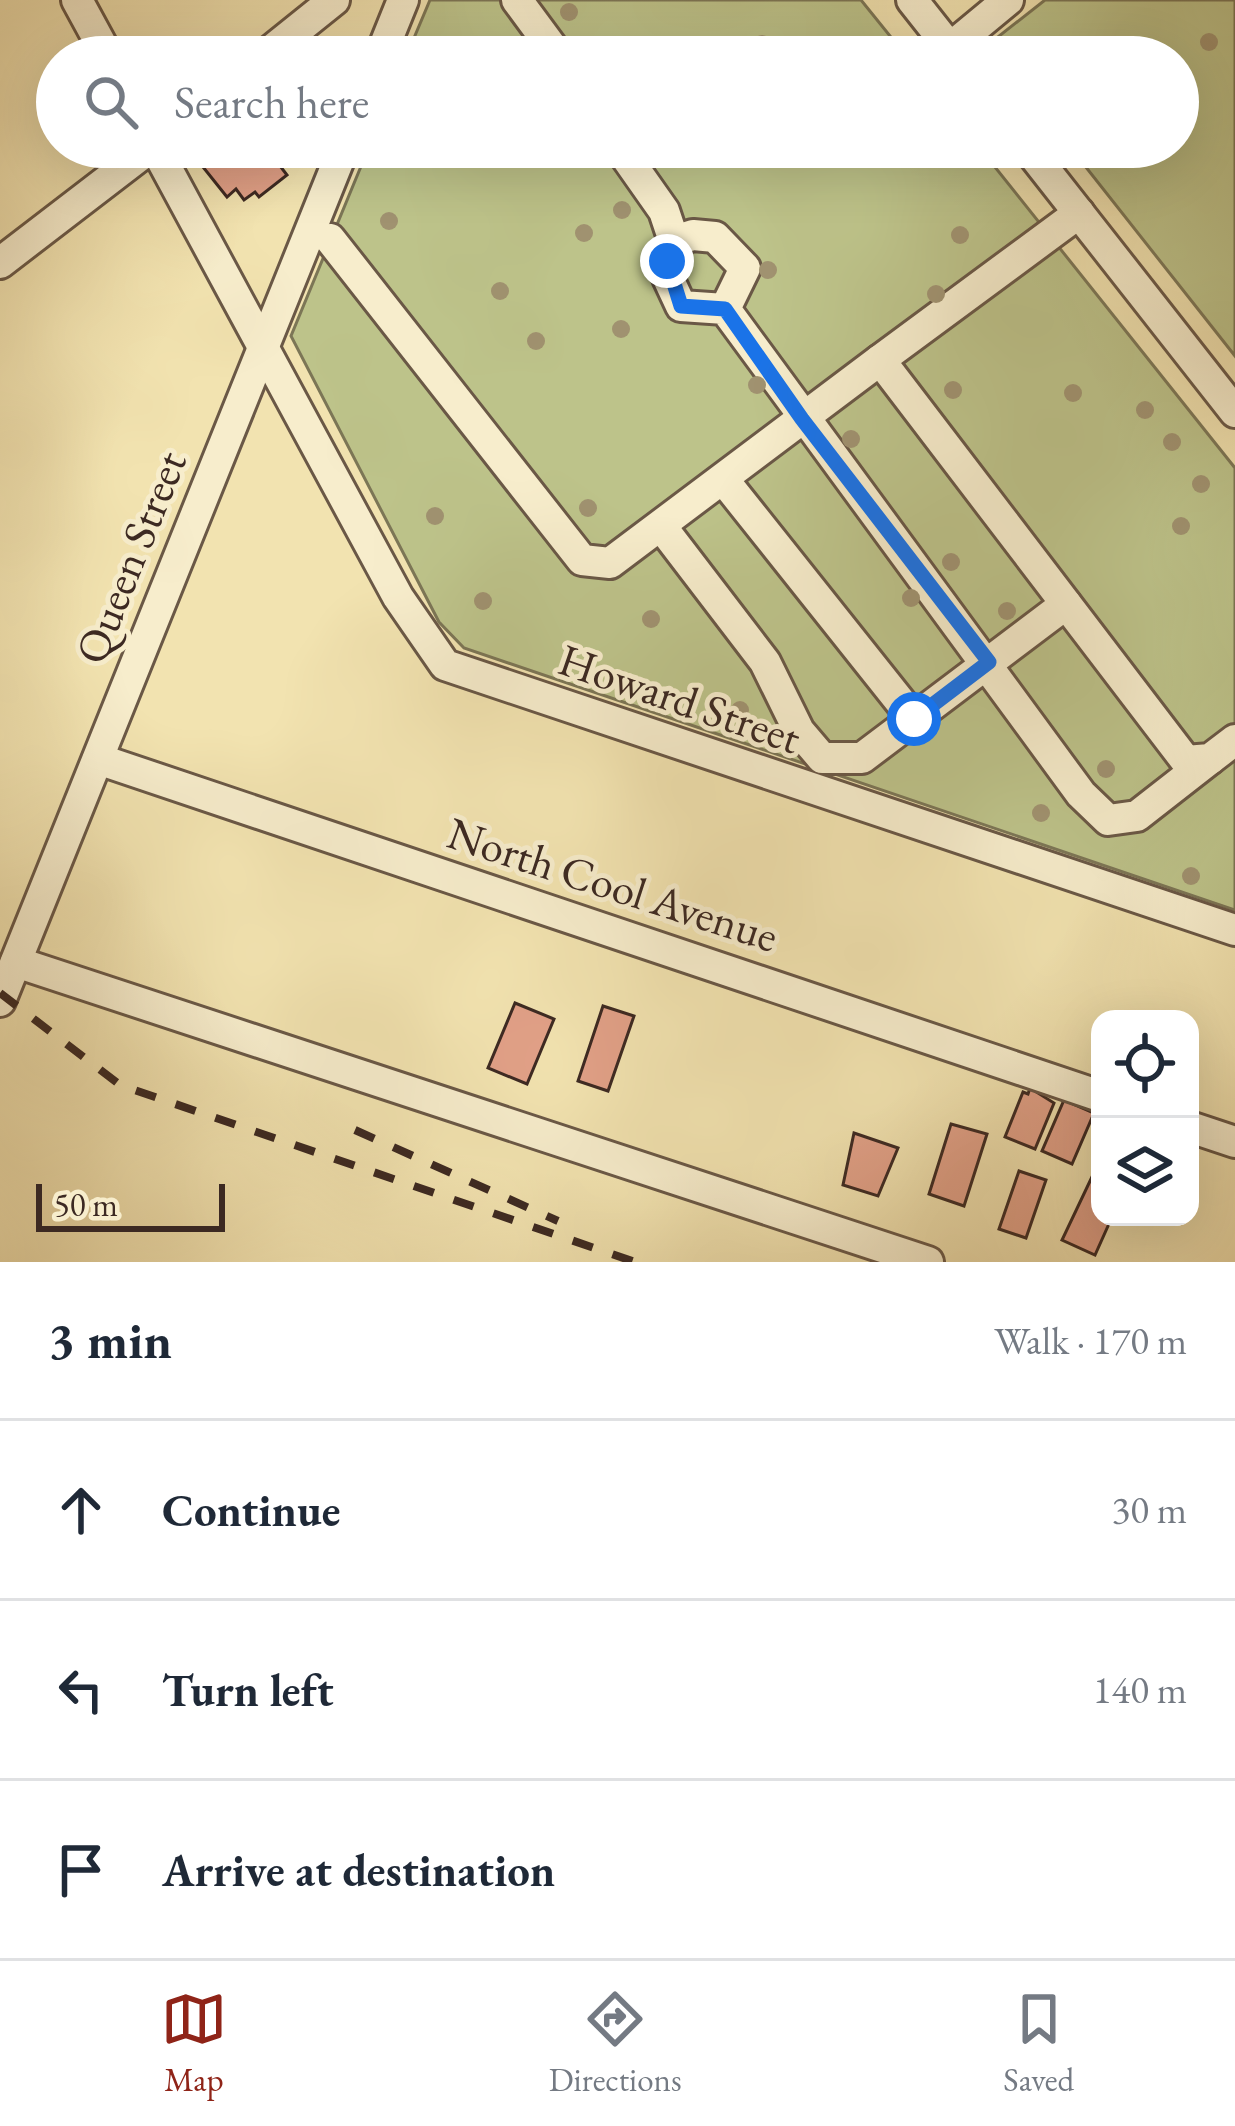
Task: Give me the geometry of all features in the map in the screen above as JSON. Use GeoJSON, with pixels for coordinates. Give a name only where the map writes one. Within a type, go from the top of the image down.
{"type":"FeatureCollection","features":[{"type":"Feature","properties":{"kind":"street"},"geometry":{"type":"LineString","coordinates":[[77,0],[97,36]]}},
{"type":"Feature","properties":{"kind":"street"},"geometry":{"type":"LineString","coordinates":[[289,36],[334,0]]}},
{"type":"Feature","properties":{"kind":"street"},"geometry":{"type":"LineString","coordinates":[[388,36],[403,0]]}},
{"type":"Feature","properties":{"kind":"street"},"geometry":{"type":"LineString","coordinates":[[517,0],[544,36]]}},
{"type":"Feature","properties":{"kind":"street"},"geometry":{"type":"LineString","coordinates":[[912,0],[940,36]]}},
{"type":"Feature","properties":{"kind":"street"},"geometry":{"type":"LineString","coordinates":[[970,36],[1008,0]]}},
{"type":"Feature","properties":{"kind":"street"},"geometry":{"type":"LineString","coordinates":[[0,263],[125,168]]}},
{"type":"Feature","properties":{"kind":"street","name":"Howard Street"},"geometry":{"type":"LineString","coordinates":[[165,168],[398,597],[445,665],[1235,930]]}},
{"type":"Feature","properties":{"kind":"street","name":"Queen Street"},"geometry":{"type":"LineString","coordinates":[[1,997],[335,168]]}},
{"type":"Feature","properties":{"kind":"street"},"geometry":{"type":"LineString","coordinates":[[634,168],[664,211],[674,241],[668,278],[681,306],[725,309]]}},
{"type":"Feature","properties":{"kind":"street"},"geometry":{"type":"LineString","coordinates":[[1044,168],[1235,412]]}},
{"type":"Feature","properties":{"kind":"street"},"geometry":{"type":"LineString","coordinates":[[330,239],[582,560],[610,562],[1079,213]]}},
{"type":"Feature","properties":{"kind":"street"},"geometry":{"type":"LineString","coordinates":[[674,241],[693,235],[715,237],[745,268],[725,309]]}},
{"type":"Feature","properties":{"kind":"street"},"geometry":{"type":"LineString","coordinates":[[725,309],[802,419],[989,662],[1081,794],[1108,820],[1137,816],[1223,749]]}},
{"type":"Feature","properties":{"kind":"street"},"geometry":{"type":"LineString","coordinates":[[880,359],[1186,761],[1223,749]]}},
{"type":"Feature","properties":{"kind":"street"},"geometry":{"type":"LineString","coordinates":[[723,479],[914,719]]}},
{"type":"Feature","properties":{"kind":"street"},"geometry":{"type":"LineString","coordinates":[[661,526],[765,662],[799,731],[822,758],[862,758],[1066,604]]}},
{"type":"Feature","properties":{"kind":"street","name":"North Cool Avenue"},"geometry":{"type":"LineString","coordinates":[[98,759],[454,881],[848,1006],[1091,1093]]}},
{"type":"Feature","properties":{"kind":"street"},"geometry":{"type":"LineString","coordinates":[[16,962],[928,1262]]}},
{"type":"Feature","properties":{"kind":"street"},"geometry":{"type":"LineString","coordinates":[[1199,1129],[1235,1142]]}},
{"type":"Feature","properties":{"kind":"green space"},"geometry":{"type":"Polygon","coordinates":[[[430,0],[861,0],[890,36],[415,36],[430,0]]]}},
{"type":"Feature","properties":{"kind":"green space"},"geometry":{"type":"Polygon","coordinates":[[[1045,0],[1235,0],[1235,356],[1087,168],[1199,168],[1199,36],[999,36],[1045,0]]]}},
{"type":"Feature","properties":{"kind":"green space"},"geometry":{"type":"Polygon","coordinates":[[[360,168],[996,168],[1235,468],[1235,910],[464,648],[439,622],[291,336],[360,168]]]}},
{"type":"Feature","properties":{"kind":"building"},"geometry":{"type":"Polygon","coordinates":[[[204,168],[282,168],[287,175],[259,197],[255,192],[244,200],[236,189],[227,197],[204,168]]]}},
{"type":"Feature","properties":{"kind":"building"},"geometry":{"type":"Polygon","coordinates":[[[515,1003],[554,1019],[527,1084],[488,1068],[515,1003]]]}},
{"type":"Feature","properties":{"kind":"building"},"geometry":{"type":"Polygon","coordinates":[[[603,1006],[634,1016],[608,1091],[578,1081],[603,1006]]]}},
{"type":"Feature","properties":{"kind":"building"},"geometry":{"type":"Polygon","coordinates":[[[1030,1088],[1054,1103],[1035,1149],[1005,1137],[1023,1092],[1028,1094],[1030,1088]]]}},
{"type":"Feature","properties":{"kind":"building"},"geometry":{"type":"Polygon","coordinates":[[[1064,1100],[1091,1112],[1072,1164],[1042,1151],[1064,1100]]]}},
{"type":"Feature","properties":{"kind":"building"},"geometry":{"type":"Polygon","coordinates":[[[951,1124],[987,1134],[964,1206],[929,1194],[951,1124]]]}},
{"type":"Feature","properties":{"kind":"building"},"geometry":{"type":"Polygon","coordinates":[[[854,1133],[898,1148],[878,1196],[843,1185],[854,1133]]]}},
{"type":"Feature","properties":{"kind":"building"},"geometry":{"type":"Polygon","coordinates":[[[1019,1171],[1046,1180],[1026,1238],[999,1229],[1019,1171]]]}},
{"type":"Feature","properties":{"kind":"building"},"geometry":{"type":"Polygon","coordinates":[[[1091,1179],[1091,1226],[1108,1226],[1095,1255],[1062,1240],[1091,1179]]]}},
{"type":"Feature","properties":{"kind":"railway"},"geometry":{"type":"LineString","coordinates":[[0,993],[120,1085],[635,1262]]}},
{"type":"Feature","properties":{"kind":"railway"},"geometry":{"type":"LineString","coordinates":[[355,1130],[558,1221]]}},
{"type":"Feature","properties":{"kind":"route"},"geometry":{"type":"LineString","coordinates":[[667,261],[668,278],[681,306],[725,309],[802,419],[989,662],[914,719]]}}]}
